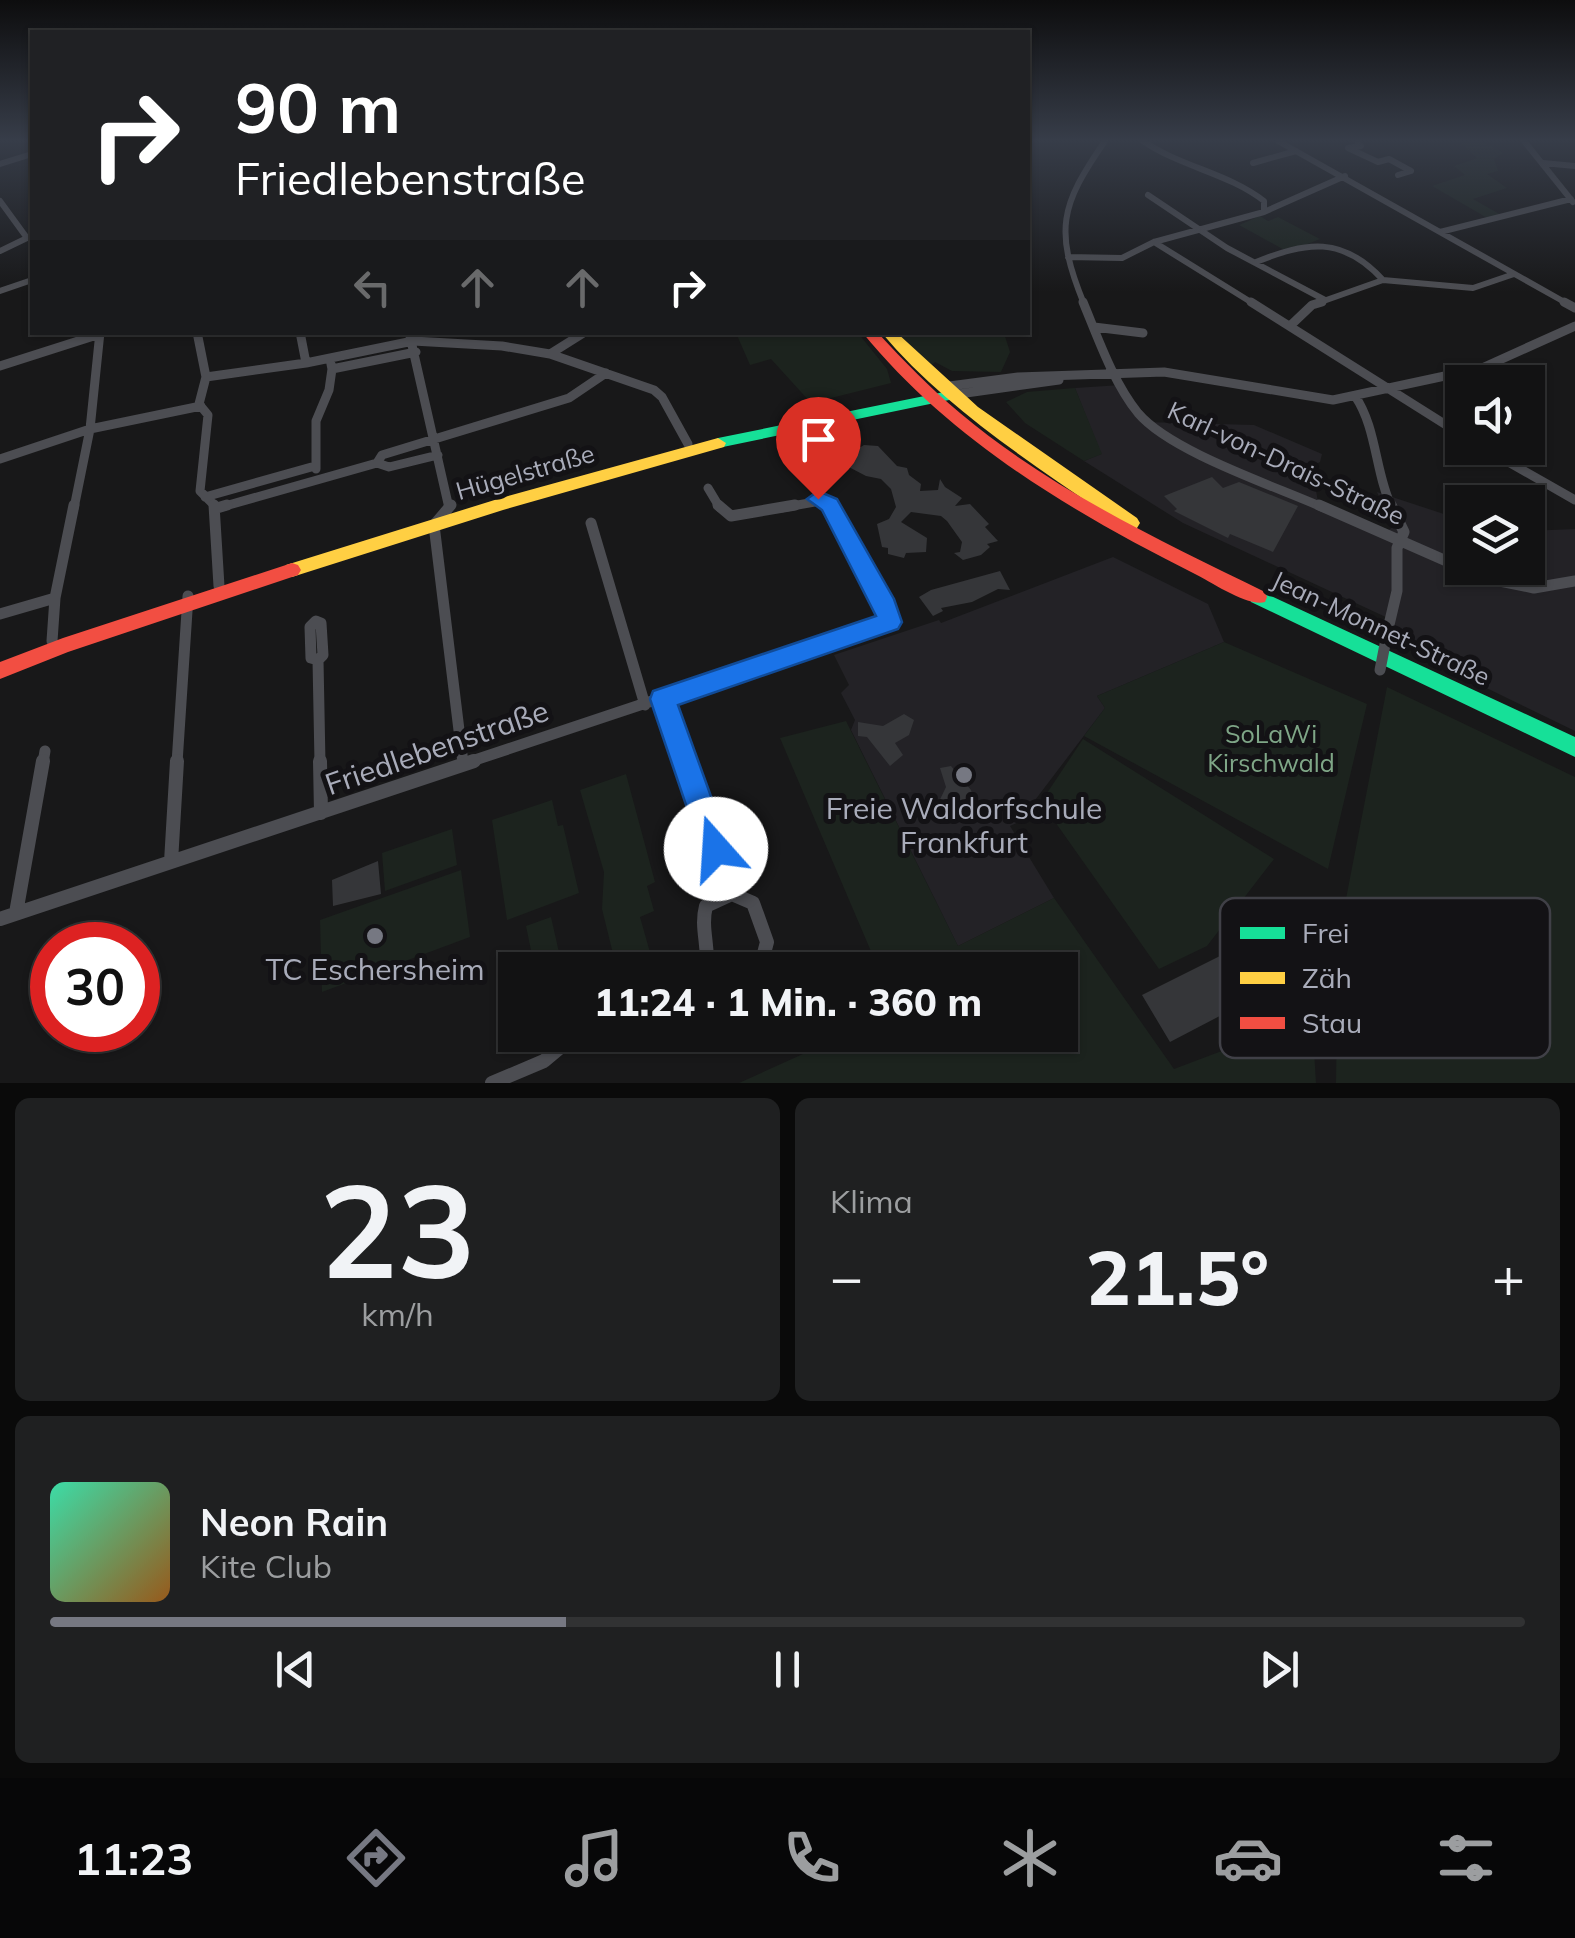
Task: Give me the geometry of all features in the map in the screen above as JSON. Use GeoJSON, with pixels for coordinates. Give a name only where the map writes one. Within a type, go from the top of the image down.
{"type":"FeatureCollection","features":[{"type":"Feature","properties":{"kind":"main road"},"geometry":{"type":"LineString","coordinates":[[871,335],[893,362],[934,393]]}},
{"type":"Feature","properties":{"kind":"main road"},"geometry":{"type":"LineString","coordinates":[[891,335],[934,393]]}},
{"type":"Feature","properties":{"kind":"main road"},"geometry":{"type":"LineString","coordinates":[[893,362],[896,382],[887,401],[961,424]]}},
{"type":"Feature","properties":{"kind":"main road","name":"Hügelstraße"},"geometry":{"type":"LineString","coordinates":[[0,671],[219,586],[688,444],[934,393]]}},
{"type":"Feature","properties":{"kind":"main road","name":"Jean-Monnet-Straße"},"geometry":{"type":"LineString","coordinates":[[934,393],[1167,551]]}},
{"type":"Feature","properties":{"kind":"main road","name":"Jean-Monnet-Straße"},"geometry":{"type":"LineString","coordinates":[[934,393],[961,424],[1043,483],[1124,531],[1575,747]]}},
{"type":"Feature","properties":{"kind":"main road","name":"Hügelstraße"},"geometry":{"type":"LineString","coordinates":[[5,658],[450,515],[887,401]]}},
{"type":"Feature","properties":{"kind":"main road"},"geometry":{"type":"LineString","coordinates":[[663,458],[688,444]]}},
{"type":"Feature","properties":{"kind":"street"},"geometry":{"type":"LineString","coordinates":[[1078,192],[1065,216],[1064,246],[1068,257],[1122,258],[1154,242],[1264,212],[1310,192]]}},
{"type":"Feature","properties":{"kind":"street"},"geometry":{"type":"LineString","coordinates":[[1253,192],[1264,202],[1264,212]]}},
{"type":"Feature","properties":{"kind":"street"},"geometry":{"type":"LineString","coordinates":[[1371,192],[1575,308]]}},
{"type":"Feature","properties":{"kind":"street"},"geometry":{"type":"LineString","coordinates":[[1148,195],[1203,231],[1326,300]]}},
{"type":"Feature","properties":{"kind":"street"},"geometry":{"type":"LineString","coordinates":[[0,201],[4,216],[26,241],[0,251]]}},
{"type":"Feature","properties":{"kind":"street"},"geometry":{"type":"LineString","coordinates":[[1440,232],[1573,202]]}},
{"type":"Feature","properties":{"kind":"street"},"geometry":{"type":"LineString","coordinates":[[1154,242],[1290,325],[1382,390],[1445,425]]}},
{"type":"Feature","properties":{"kind":"street"},"geometry":{"type":"LineString","coordinates":[[1256,262],[1295,247],[1310,246],[1348,256],[1371,268],[1383,280]]}},
{"type":"Feature","properties":{"kind":"street","name":"Karl-von-Drais-Straße"},"geometry":{"type":"LineString","coordinates":[[1068,257],[1094,327],[1134,409],[1169,438],[1510,586],[1534,588],[1575,581]]}},
{"type":"Feature","properties":{"kind":"street"},"geometry":{"type":"LineString","coordinates":[[1290,325],[1302,310],[1383,280],[1473,288],[1514,274]]}},
{"type":"Feature","properties":{"kind":"street"},"geometry":{"type":"LineString","coordinates":[[0,292],[30,281]]}},
{"type":"Feature","properties":{"kind":"street","name":"Hügelstraße"},"geometry":{"type":"LineString","coordinates":[[934,393],[983,381],[1184,373],[1324,400],[1482,368],[1575,326]]}},
{"type":"Feature","properties":{"kind":"street"},"geometry":{"type":"LineString","coordinates":[[1094,327],[1143,333]]}},
{"type":"Feature","properties":{"kind":"street"},"geometry":{"type":"LineString","coordinates":[[0,366],[94,335]]}},
{"type":"Feature","properties":{"kind":"street"},"geometry":{"type":"LineString","coordinates":[[52,641],[55,598],[90,429],[100,335]]}},
{"type":"Feature","properties":{"kind":"street"},"geometry":{"type":"LineString","coordinates":[[199,335],[206,377],[201,406],[208,415],[200,491],[217,508],[219,586]]}},
{"type":"Feature","properties":{"kind":"street"},"geometry":{"type":"LineString","coordinates":[[301,335],[306,363]]}},
{"type":"Feature","properties":{"kind":"street"},"geometry":{"type":"LineString","coordinates":[[550,354],[580,335]]}},
{"type":"Feature","properties":{"kind":"street"},"geometry":{"type":"LineString","coordinates":[[332,363],[411,337],[550,354],[660,395],[688,444]]}},
{"type":"Feature","properties":{"kind":"street"},"geometry":{"type":"LineString","coordinates":[[411,337],[450,515],[464,764]]}},
{"type":"Feature","properties":{"kind":"street"},"geometry":{"type":"LineString","coordinates":[[206,377],[416,352]]}},
{"type":"Feature","properties":{"kind":"street"},"geometry":{"type":"LineString","coordinates":[[317,480],[316,421],[329,390],[332,363]]}},
{"type":"Feature","properties":{"kind":"street"},"geometry":{"type":"LineString","coordinates":[[918,367],[947,377],[983,381]]}},
{"type":"Feature","properties":{"kind":"street"},"geometry":{"type":"LineString","coordinates":[[377,463],[382,455],[570,398],[606,373]]}},
{"type":"Feature","properties":{"kind":"street","name":"Hügelstraße"},"geometry":{"type":"LineString","coordinates":[[934,393],[1079,376]]}},
{"type":"Feature","properties":{"kind":"street"},"geometry":{"type":"LineString","coordinates":[[983,424],[980,406],[993,389]]}},
{"type":"Feature","properties":{"kind":"street"},"geometry":{"type":"LineString","coordinates":[[1355,396],[1364,409],[1381,485],[1403,526],[1398,591],[1380,670]]}},
{"type":"Feature","properties":{"kind":"street"},"geometry":{"type":"LineString","coordinates":[[0,459],[90,429],[201,406]]}},
{"type":"Feature","properties":{"kind":"street"},"geometry":{"type":"LineString","coordinates":[[217,508],[377,463],[390,468],[438,455]]}},
{"type":"Feature","properties":{"kind":"street"},"geometry":{"type":"LineString","coordinates":[[1514,465],[1575,500]]}},
{"type":"Feature","properties":{"kind":"street"},"geometry":{"type":"LineString","coordinates":[[205,497],[315,466]]}},
{"type":"Feature","properties":{"kind":"street","name":"Friedlebenstraße"},"geometry":{"type":"LineString","coordinates":[[0,919],[890,622],[886,606],[857,550],[826,500],[731,516],[719,507],[708,488]]}},
{"type":"Feature","properties":{"kind":"street"},"geometry":{"type":"LineString","coordinates":[[592,523],[645,706]]}},
{"type":"Feature","properties":{"kind":"street"},"geometry":{"type":"LineString","coordinates":[[0,614],[55,598]]}},
{"type":"Feature","properties":{"kind":"street"},"geometry":{"type":"LineString","coordinates":[[170,862],[188,601]]}},
{"type":"Feature","properties":{"kind":"street"},"geometry":{"type":"LineString","coordinates":[[318,660],[321,813]]}},
{"type":"Feature","properties":{"kind":"street"},"geometry":{"type":"LineString","coordinates":[[663,699],[732,894],[752,904],[767,942],[764,952]]}},
{"type":"Feature","properties":{"kind":"street"},"geometry":{"type":"LineString","coordinates":[[16,914],[45,752]]}},
{"type":"Feature","properties":{"kind":"street"},"geometry":{"type":"LineString","coordinates":[[708,952],[699,924],[706,906],[732,894]]}},
{"type":"Feature","properties":{"kind":"street"},"geometry":{"type":"LineString","coordinates":[[492,1083],[544,1061],[555,1052]]}},
{"type":"Feature","properties":{"kind":"shaded area"},"geometry":{"type":"Polygon","coordinates":[[[1121,385],[1143,422],[1254,425],[1322,454],[1320,462],[1302,471],[1314,479],[1318,502],[1387,531],[1393,527],[1377,492],[1445,514],[1445,585],[1545,585],[1545,530],[1575,529],[1575,731],[1423,657],[1390,619],[1183,523],[1084,461],[1101,454],[1075,388],[1121,385]]]}},
{"type":"Feature","properties":{"kind":"shaded area","name":"Freie Waldorfschule Frankfurt"},"geometry":{"type":"Polygon","coordinates":[[[1113,557],[1208,604],[1224,642],[1097,696],[1105,708],[1026,812],[1029,817],[1010,826],[1054,898],[958,946],[851,730],[855,720],[841,693],[849,685],[834,655],[939,620],[941,623],[1113,557]]]}},
{"type":"Feature","properties":{"kind":"green space"},"geometry":{"type":"Polygon","coordinates":[[[1442,192],[1496,192],[1473,199],[1503,216],[1489,219],[1442,192]]]}},
{"type":"Feature","properties":{"kind":"green space"},"geometry":{"type":"Polygon","coordinates":[[[1260,216],[1268,221],[1278,217],[1320,239],[1288,252],[1239,225],[1260,216]]]}},
{"type":"Feature","properties":{"kind":"green space"},"geometry":{"type":"Polygon","coordinates":[[[737,335],[860,335],[887,369],[891,383],[811,403],[771,359],[750,365],[737,335]]]}},
{"type":"Feature","properties":{"kind":"green space"},"geometry":{"type":"Polygon","coordinates":[[[897,335],[1005,335],[1010,352],[1001,372],[952,371],[935,362],[930,367],[897,335]]]}},
{"type":"Feature","properties":{"kind":"green space"},"geometry":{"type":"Polygon","coordinates":[[[1075,388],[1102,454],[1084,461],[1025,423],[1006,402],[1027,392],[1075,388]]]}},
{"type":"Feature","properties":{"kind":"green space","name":"SoLaWi Kirschwald"},"geometry":{"type":"Polygon","coordinates":[[[1224,642],[1367,704],[1328,869],[1084,736],[1105,708],[1097,696],[1224,642]]]}},
{"type":"Feature","properties":{"kind":"green space"},"geometry":{"type":"Polygon","coordinates":[[[1387,687],[1575,777],[1575,1083],[1336,1083],[1336,1058],[1550,1058],[1550,898],[1346,898],[1387,687]]]}},
{"type":"Feature","properties":{"kind":"green space"},"geometry":{"type":"Polygon","coordinates":[[[846,721],[958,946],[1054,898],[1174,1069],[1220,1052],[1220,1058],[1314,1058],[1316,1083],[739,1083],[807,1052],[1078,1052],[1078,952],[871,952],[780,738],[846,721]]]}},
{"type":"Feature","properties":{"kind":"green space"},"geometry":{"type":"Polygon","coordinates":[[[1083,739],[1274,859],[1244,898],[1220,898],[1220,929],[1207,946],[1159,969],[1041,802],[1083,739]]]}},
{"type":"Feature","properties":{"kind":"green space"},"geometry":{"type":"Polygon","coordinates":[[[626,774],[655,882],[647,886],[654,911],[640,917],[650,952],[613,952],[602,909],[604,872],[580,790],[626,774]]]}},
{"type":"Feature","properties":{"kind":"green space"},"geometry":{"type":"Polygon","coordinates":[[[552,800],[558,826],[563,825],[579,893],[507,920],[492,820],[552,800]]]}},
{"type":"Feature","properties":{"kind":"green space","name":"TC Eschersheim"},"geometry":{"type":"Polygon","coordinates":[[[452,829],[457,865],[385,891],[382,853],[452,829]]]}},
{"type":"Feature","properties":{"kind":"green space"},"geometry":{"type":"Polygon","coordinates":[[[461,870],[470,937],[322,992],[320,920],[461,870]]]}},
{"type":"Feature","properties":{"kind":"green space"},"geometry":{"type":"Polygon","coordinates":[[[551,917],[559,952],[531,952],[526,926],[551,917]]]}},
{"type":"Feature","properties":{"kind":"building"},"geometry":{"type":"Polygon","coordinates":[[[864,445],[878,446],[897,466],[907,468],[909,475],[921,484],[920,491],[938,490],[940,479],[962,498],[955,506],[970,504],[989,524],[985,527],[998,541],[987,544],[990,547],[981,555],[963,560],[954,553],[960,552],[962,542],[947,521],[941,516],[911,512],[901,522],[927,538],[926,552],[906,553],[904,558],[888,554],[888,548],[882,547],[877,524],[889,519],[896,507],[891,489],[881,479],[845,465],[843,458],[864,445]]]}},
{"type":"Feature","properties":{"kind":"building"},"geometry":{"type":"Polygon","coordinates":[[[1212,477],[1223,488],[1239,482],[1298,506],[1273,552],[1230,534],[1228,538],[1174,511],[1177,509],[1164,496],[1212,477]]]}},
{"type":"Feature","properties":{"kind":"building"},"geometry":{"type":"Polygon","coordinates":[[[1000,571],[1010,590],[998,589],[972,602],[941,608],[943,611],[933,616],[919,597],[931,590],[1000,571]]]}},
{"type":"Feature","properties":{"kind":"building"},"geometry":{"type":"Polygon","coordinates":[[[904,714],[914,720],[909,735],[895,743],[903,755],[890,766],[867,737],[858,736],[858,722],[883,726],[904,714]]]}},
{"type":"Feature","properties":{"kind":"building"},"geometry":{"type":"Polygon","coordinates":[[[951,766],[971,790],[976,809],[961,811],[959,803],[943,820],[933,814],[946,787],[940,768],[951,766]]]}},
{"type":"Feature","properties":{"kind":"building"},"geometry":{"type":"Polygon","coordinates":[[[378,861],[381,894],[333,906],[332,880],[378,861]]]}},
{"type":"Feature","properties":{"kind":"building"},"geometry":{"type":"Polygon","coordinates":[[[1220,956],[1220,1016],[1170,1042],[1142,995],[1220,956]]]}},
{"type":"Feature","properties":{"kind":"traffic: fast"},"geometry":{"type":"LineString","coordinates":[[718,443],[949,396]]}},
{"type":"Feature","properties":{"kind":"traffic: fast"},"geometry":{"type":"LineString","coordinates":[[1258,597],[1575,747]]}},
{"type":"Feature","properties":{"kind":"traffic: slow"},"geometry":{"type":"LineString","coordinates":[[891,335],[973,411],[1131,523]]}},
{"type":"Feature","properties":{"kind":"traffic: slow"},"geometry":{"type":"LineString","coordinates":[[292,570],[501,504],[718,443]]}},
{"type":"Feature","properties":{"kind":"traffic: jam"},"geometry":{"type":"LineString","coordinates":[[872,335],[955,418],[1049,486],[1258,597]]}},
{"type":"Feature","properties":{"kind":"traffic: jam"},"geometry":{"type":"LineString","coordinates":[[0,671],[63,646],[292,570]]}},
{"type":"Feature","properties":{"kind":"place","name":"Freie Waldorfschule Frankfurt"},"geometry":{"type":"Point","coordinates":[964,775]}},
{"type":"Feature","properties":{"kind":"place","name":"TC Eschersheim"},"geometry":{"type":"Point","coordinates":[375,936]}},
{"type":"Feature","properties":{"kind":"route"},"geometry":{"type":"LineString","coordinates":[[716,849],[663,699],[890,622],[886,606],[857,550],[830,504],[818,499]]}}]}
